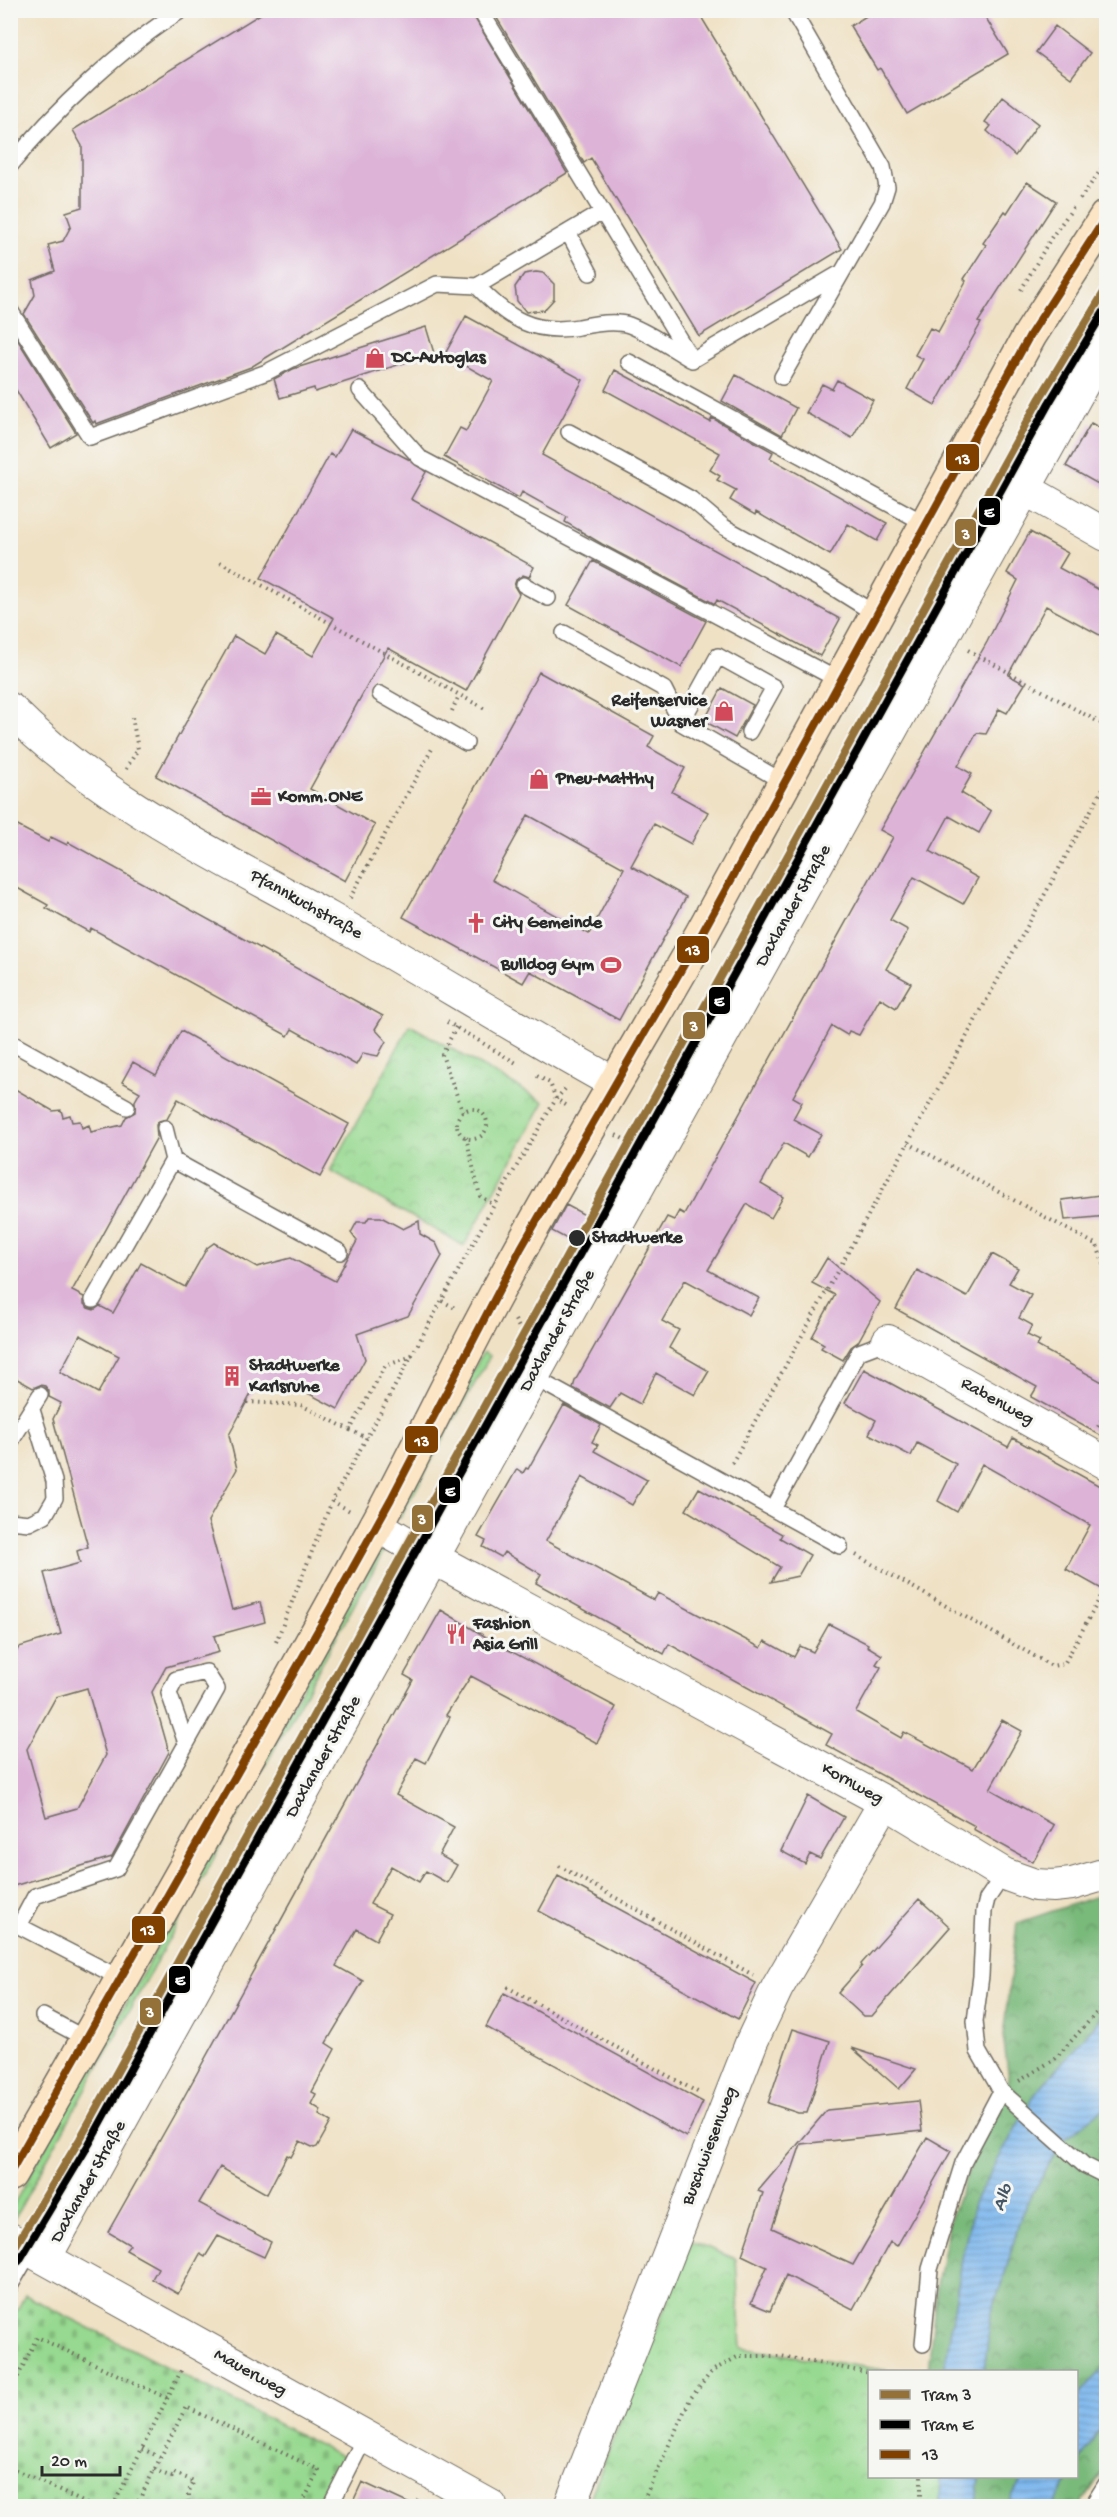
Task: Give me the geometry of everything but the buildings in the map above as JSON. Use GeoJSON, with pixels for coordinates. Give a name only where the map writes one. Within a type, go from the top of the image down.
{"type":"FeatureCollection","features":[{"type":"Feature","properties":{"kind":"street"},"geometry":{"type":"LineString","coordinates":[[10,2174],[122,1979],[364,1518],[496,1294],[614,1083],[652,1021],[1030,336],[1107,217]]}},
{"type":"Feature","properties":{"kind":"street","name":"Daxlander Straße"},"geometry":{"type":"LineString","coordinates":[[29,2249],[411,1598],[1107,342]]}},
{"type":"Feature","properties":{"kind":"street"},"geometry":{"type":"LineString","coordinates":[[1025,489],[1107,535]]}},
{"type":"Feature","properties":{"kind":"street","name":"Pfannkuchstraße"},"geometry":{"type":"LineString","coordinates":[[10,709],[42,740],[112,793],[614,1083]]}},
{"type":"Feature","properties":{"kind":"street","name":"Rabenweg"},"geometry":{"type":"LineString","coordinates":[[888,1341],[1107,1463]]}},
{"type":"Feature","properties":{"kind":"street","name":"Kornweg"},"geometry":{"type":"LineString","coordinates":[[364,1518],[433,1558],[885,1802],[1004,1874],[1035,1885],[1053,1886],[1072,1884],[1107,1874]]}},
{"type":"Feature","properties":{"kind":"street","name":"Buschwiesenweg"},"geometry":{"type":"LineString","coordinates":[[570,2506],[725,2107],[777,1988],[885,1802]]}},
{"type":"Feature","properties":{"kind":"street","name":"Mauerweg"},"geometry":{"type":"LineString","coordinates":[[29,2249],[491,2506]]}},
{"type":"Feature","properties":{"kind":"lane"},"geometry":{"type":"LineString","coordinates":[[10,166],[29,142],[78,93],[123,54],[182,10]]}},
{"type":"Feature","properties":{"kind":"lane"},"geometry":{"type":"LineString","coordinates":[[480,10],[692,360]]}},
{"type":"Feature","properties":{"kind":"lane"},"geometry":{"type":"LineString","coordinates":[[782,377],[882,203],[887,187],[883,167],[792,10]]}},
{"type":"Feature","properties":{"kind":"lane"},"geometry":{"type":"LineString","coordinates":[[10,310],[90,437],[267,372],[437,284],[477,286],[602,212]]}},
{"type":"Feature","properties":{"kind":"lane"},"geometry":{"type":"LineString","coordinates":[[568,232],[590,273]]}},
{"type":"Feature","properties":{"kind":"lane"},"geometry":{"type":"LineString","coordinates":[[692,360],[842,272]]}},
{"type":"Feature","properties":{"kind":"lane"},"geometry":{"type":"LineString","coordinates":[[477,286],[498,309],[516,320],[550,328],[596,324],[628,325],[692,360]]}},
{"type":"Feature","properties":{"kind":"lane"},"geometry":{"type":"LineString","coordinates":[[629,362],[926,524]]}},
{"type":"Feature","properties":{"kind":"lane"},"geometry":{"type":"LineString","coordinates":[[360,390],[420,458],[840,681]]}},
{"type":"Feature","properties":{"kind":"lane"},"geometry":{"type":"LineString","coordinates":[[569,432],[691,499],[724,527],[821,580],[848,599],[877,615]]}},
{"type":"Feature","properties":{"kind":"lane"},"geometry":{"type":"LineString","coordinates":[[524,585],[548,598]]}},
{"type":"Feature","properties":{"kind":"lane"},"geometry":{"type":"LineString","coordinates":[[564,633],[664,689],[681,723],[785,783]]}},
{"type":"Feature","properties":{"kind":"lane"},"geometry":{"type":"LineString","coordinates":[[681,723],[718,656],[774,687],[749,732]]}},
{"type":"Feature","properties":{"kind":"lane"},"geometry":{"type":"LineString","coordinates":[[380,694],[466,743]]}},
{"type":"Feature","properties":{"kind":"lane"},"geometry":{"type":"LineString","coordinates":[[10,1042],[127,1107]]}},
{"type":"Feature","properties":{"kind":"lane"},"geometry":{"type":"LineString","coordinates":[[93,1300],[173,1160],[165,1128]]}},
{"type":"Feature","properties":{"kind":"lane"},"geometry":{"type":"LineString","coordinates":[[173,1160],[340,1252]]}},
{"type":"Feature","properties":{"kind":"lane"},"geometry":{"type":"LineString","coordinates":[[773,1509],[859,1352],[888,1341]]}},
{"type":"Feature","properties":{"kind":"lane"},"geometry":{"type":"LineString","coordinates":[[532,1377],[840,1546]]}},
{"type":"Feature","properties":{"kind":"lane"},"geometry":{"type":"LineString","coordinates":[[10,1443],[40,1395]]}},
{"type":"Feature","properties":{"kind":"lane"},"geometry":{"type":"LineString","coordinates":[[10,1521],[29,1523],[45,1515],[55,1498],[54,1481],[32,1410]]}},
{"type":"Feature","properties":{"kind":"lane"},"geometry":{"type":"LineString","coordinates":[[122,1979],[15,1924],[35,1896],[116,1869],[186,1743]]}},
{"type":"Feature","properties":{"kind":"lane"},"geometry":{"type":"LineString","coordinates":[[1004,1874],[987,1899],[984,1911],[981,1976],[975,2021],[978,2051],[1001,2091],[1084,2165],[1107,2176]]}},
{"type":"Feature","properties":{"kind":"lane"},"geometry":{"type":"LineString","coordinates":[[43,2016],[88,2040]]}},
{"type":"Feature","properties":{"kind":"lane"},"geometry":{"type":"LineString","coordinates":[[923,2344],[930,2269],[963,2163],[1001,2091]]}},
{"type":"Feature","properties":{"kind":"lane","name":"Daxlander Straße"},"geometry":{"type":"LineString","coordinates":[[10,2286],[29,2249]]}},
{"type":"Feature","properties":{"kind":"lane"},"geometry":{"type":"LineString","coordinates":[[330,2506],[365,2437]]}},
{"type":"Feature","properties":{"kind":"lane"},"geometry":{"type":"LineString","coordinates":[[1092,2506],[1107,2484]]}},
{"type":"Feature","properties":{"kind":"path"},"geometry":{"type":"LineString","coordinates":[[220,562],[485,709]]}},
{"type":"Feature","properties":{"kind":"path"},"geometry":{"type":"LineString","coordinates":[[943,636],[1107,726]]}},
{"type":"Feature","properties":{"kind":"path"},"geometry":{"type":"LineString","coordinates":[[337,922],[459,695]]}},
{"type":"Feature","properties":{"kind":"path"},"geometry":{"type":"LineString","coordinates":[[112,793],[138,749],[132,717]]}},
{"type":"Feature","properties":{"kind":"path"},"geometry":{"type":"LineString","coordinates":[[722,1481],[1107,783]]}},
{"type":"Feature","properties":{"kind":"path"},"geometry":{"type":"LineString","coordinates":[[472,1000],[448,1039],[442,1055],[463,1112],[457,1125],[466,1137],[480,1196],[494,1205]]}},
{"type":"Feature","properties":{"kind":"path"},"geometry":{"type":"LineString","coordinates":[[274,1645],[332,1501],[494,1205],[556,1099]]}},
{"type":"Feature","properties":{"kind":"path"},"geometry":{"type":"LineString","coordinates":[[463,1112],[478,1110],[486,1120],[485,1130],[480,1137],[466,1137]]}},
{"type":"Feature","properties":{"kind":"path"},"geometry":{"type":"LineString","coordinates":[[908,1143],[1097,1245],[1107,1272]]}},
{"type":"Feature","properties":{"kind":"path"},"geometry":{"type":"LineString","coordinates":[[513,1317],[526,1341]]}},
{"type":"Feature","properties":{"kind":"path"},"geometry":{"type":"LineString","coordinates":[[350,1430],[385,1365],[413,1356]]}},
{"type":"Feature","properties":{"kind":"path"},"geometry":{"type":"LineString","coordinates":[[247,1402],[301,1406],[367,1438]]}},
{"type":"Feature","properties":{"kind":"path"},"geometry":{"type":"LineString","coordinates":[[332,1501],[364,1518]]}},
{"type":"Feature","properties":{"kind":"path"},"geometry":{"type":"LineString","coordinates":[[840,1546],[1052,1666],[1064,1664],[1107,1587]]}},
{"type":"Feature","properties":{"kind":"path"},"geometry":{"type":"LineString","coordinates":[[559,1866],[777,1988]]}},
{"type":"Feature","properties":{"kind":"path"},"geometry":{"type":"LineString","coordinates":[[507,1987],[725,2107]]}},
{"type":"Feature","properties":{"kind":"path"},"geometry":{"type":"LineString","coordinates":[[1001,2091],[1030,2076],[1055,2059],[1107,2001]]}},
{"type":"Feature","properties":{"kind":"path"},"geometry":{"type":"LineString","coordinates":[[10,2393],[37,2337],[167,2397]]}},
{"type":"Feature","properties":{"kind":"path"},"geometry":{"type":"LineString","coordinates":[[641,2506],[690,2399],[712,2371],[739,2356],[781,2356],[868,2373]]}},
{"type":"Feature","properties":{"kind":"path"},"geometry":{"type":"LineString","coordinates":[[113,2506],[181,2371]]}},
{"type":"Feature","properties":{"kind":"path"},"geometry":{"type":"LineString","coordinates":[[136,2506],[186,2407],[319,2470],[301,2506]]}},
{"type":"Feature","properties":{"kind":"path"},"geometry":{"type":"LineString","coordinates":[[142,2449],[160,2457]]}},
{"type":"Feature","properties":{"kind":"path"},"geometry":{"type":"LineString","coordinates":[[10,2467],[91,2506]]}},
{"type":"Feature","properties":{"kind":"path"},"geometry":{"type":"LineString","coordinates":[[154,2470],[172,2476],[174,2473],[194,2481],[189,2491],[189,2506]]}},
{"type":"Feature","properties":{"kind":"path"},"geometry":{"type":"LineString","coordinates":[[921,2478],[921,2506]]}},
{"type":"Feature","properties":{"kind":"green space"},"geometry":{"type":"Polygon","coordinates":[[[410,1025],[544,1102],[464,1246],[330,1171],[410,1025]]]}},
{"type":"Feature","properties":{"kind":"green space"},"geometry":{"type":"Polygon","coordinates":[[[523,1342],[528,1345],[433,1518],[437,1526],[432,1536],[420,1529],[523,1342]]]}},
{"type":"Feature","properties":{"kind":"green space"},"geometry":{"type":"Polygon","coordinates":[[[483,1352],[490,1356],[400,1518],[398,1515],[483,1352]]]}},
{"type":"Feature","properties":{"kind":"green space"},"geometry":{"type":"Polygon","coordinates":[[[380,1549],[384,1551],[14,2219],[11,2210],[15,2202],[380,1549]]]}},
{"type":"Feature","properties":{"kind":"green space"},"geometry":{"type":"Polygon","coordinates":[[[1106,1893],[1106,2012],[1035,2094],[974,2203],[963,2254],[944,2370],[928,2370],[937,2285],[949,2222],[975,2153],[997,2111],[1009,2079],[1003,2036],[1017,1923],[1106,1893]]]}},
{"type":"Feature","properties":{"kind":"green space"},"geometry":{"type":"Polygon","coordinates":[[[1106,2107],[1106,2364],[1078,2397],[1078,2370],[984,2370],[991,2314],[1022,2212],[1063,2140],[1106,2107]]]}},
{"type":"Feature","properties":{"kind":"green space"},"geometry":{"type":"Polygon","coordinates":[[[691,2241],[736,2259],[741,2348],[884,2370],[868,2370],[868,2478],[941,2478],[940,2506],[587,2506],[691,2241]]]}},
{"type":"Feature","properties":{"kind":"green space"},"geometry":{"type":"Polygon","coordinates":[[[25,2295],[343,2457],[319,2506],[11,2506],[11,2322],[25,2295]]]}},
{"type":"Feature","properties":{"kind":"green space"},"geometry":{"type":"Polygon","coordinates":[[[1106,2420],[1106,2467],[1080,2506],[1054,2506],[1068,2478],[1078,2478],[1078,2463],[1106,2420]]]}},
{"type":"Feature","properties":{"kind":"green space"},"geometry":{"type":"Polygon","coordinates":[[[979,2478],[1022,2478],[1007,2506],[976,2506],[979,2478]]]}},
{"type":"Feature","properties":{"kind":"water","name":"Alb"},"geometry":{"type":"Polygon","coordinates":[[[1106,2012],[1106,2107],[1063,2140],[1022,2212],[991,2314],[984,2370],[944,2370],[963,2254],[974,2203],[1035,2094],[1106,2012]]]}},
{"type":"Feature","properties":{"kind":"water"},"geometry":{"type":"Polygon","coordinates":[[[1106,2364],[1106,2420],[1078,2463],[1078,2397],[1106,2364]]]}},
{"type":"Feature","properties":{"kind":"water"},"geometry":{"type":"Polygon","coordinates":[[[941,2478],[979,2478],[976,2506],[940,2506],[941,2478]]]}},
{"type":"Feature","properties":{"kind":"water"},"geometry":{"type":"Polygon","coordinates":[[[1022,2478],[1068,2478],[1054,2506],[1007,2506],[1022,2478]]]}},
{"type":"Feature","properties":{"kind":"tram line","name":"3"},"geometry":{"type":"LineString","coordinates":[[10,2255],[80,2139],[1040,398],[1106,289]]}},
{"type":"Feature","properties":{"kind":"tram line","name":"E"},"geometry":{"type":"LineString","coordinates":[[19,2261],[89,2144],[1049,403],[1106,308]]}},
{"type":"Feature","properties":{"kind":"transit line","name":"13"},"geometry":{"type":"LineString","coordinates":[[10,2173],[330,1609],[391,1499],[521,1248],[701,935],[1030,335],[1106,217]]}},
{"type":"Feature","properties":{"kind":"place","name":"DC-Autoglas"},"geometry":{"type":"Point","coordinates":[375,358]}},
{"type":"Feature","properties":{"kind":"place","name":"Reifenservice Wasner"},"geometry":{"type":"Point","coordinates":[724,711]}},
{"type":"Feature","properties":{"kind":"place","name":"Pneu-Matthy"},"geometry":{"type":"Point","coordinates":[539,779]}},
{"type":"Feature","properties":{"kind":"place","name":"Komm.ONE"},"geometry":{"type":"Point","coordinates":[261,797]}},
{"type":"Feature","properties":{"kind":"place","name":"City Gemeinde"},"geometry":{"type":"Point","coordinates":[476,923]}},
{"type":"Feature","properties":{"kind":"place","name":"Bulldog Gym"},"geometry":{"type":"Point","coordinates":[611,965]}},
{"type":"Feature","properties":{"kind":"place","name":"Stadtwerke"},"geometry":{"type":"Point","coordinates":[577,1238]}},
{"type":"Feature","properties":{"kind":"place","name":"Stadtwerke Karlsruhe"},"geometry":{"type":"Point","coordinates":[232,1376]}},
{"type":"Feature","properties":{"kind":"place","name":"Fashion Asia Grill"},"geometry":{"type":"Point","coordinates":[456,1634]}}]}
